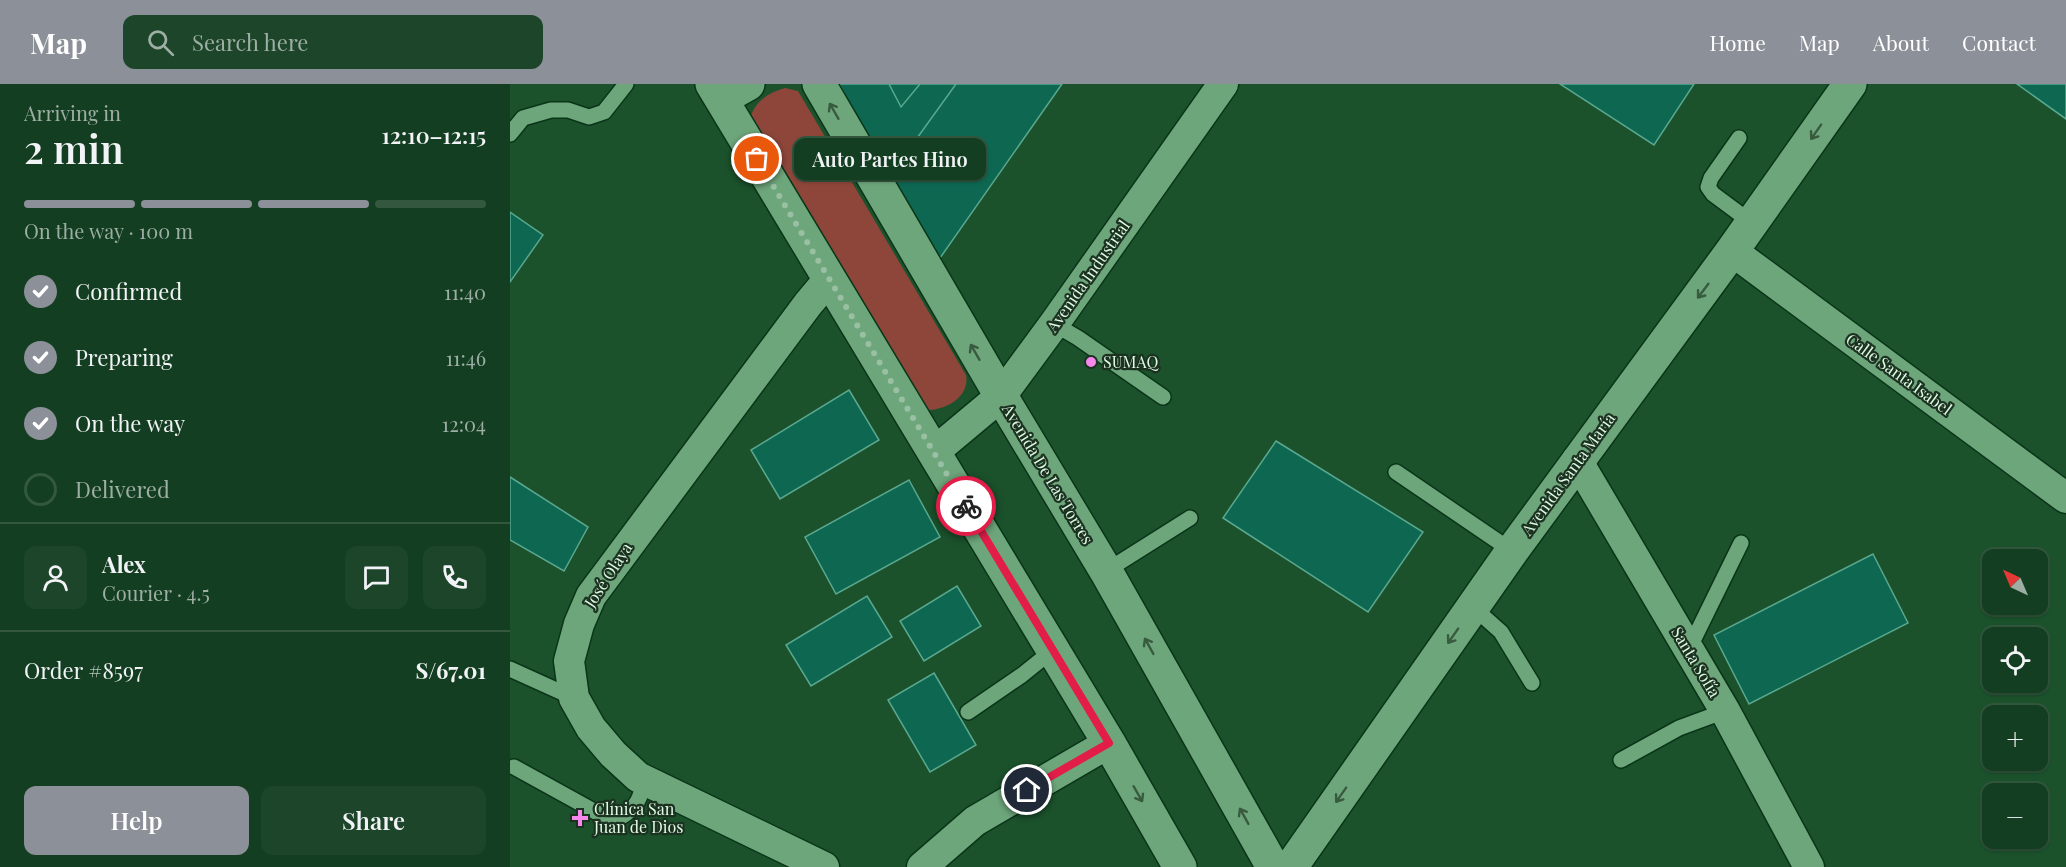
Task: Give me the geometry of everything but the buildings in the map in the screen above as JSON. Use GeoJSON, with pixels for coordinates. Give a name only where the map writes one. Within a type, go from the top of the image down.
{"type":"FeatureCollection","features":[{"type":"Feature","properties":{"kind":"main road","name":"Avenida De Las Torres"},"geometry":{"type":"LineString","coordinates":[[819,84],[1001,396],[1107,571],[1273,867]]}},
{"type":"Feature","properties":{"kind":"main road","name":"Avenida Santa María"},"geometry":{"type":"LineString","coordinates":[[1291,867],[1512,551],[1732,251],[1850,84]]}},
{"type":"Feature","properties":{"kind":"main road"},"geometry":{"type":"LineString","coordinates":[[727,89],[829,279],[1109,743],[1180,867]]}},
{"type":"Feature","properties":{"kind":"street","name":"Avenida Industrial"},"geometry":{"type":"LineString","coordinates":[[934,452],[1001,396],[1223,84]]}},
{"type":"Feature","properties":{"kind":"street","name":"Calle Santa Isabel"},"geometry":{"type":"LineString","coordinates":[[1732,251],[2064,493]]}},
{"type":"Feature","properties":{"kind":"street","name":"José Olaya"},"geometry":{"type":"LineString","coordinates":[[824,867],[638,777],[613,754],[591,728],[574,698],[569,661],[579,624],[591,596],[829,279]]}},
{"type":"Feature","properties":{"kind":"street","name":"Santa Sofía"},"geometry":{"type":"LineString","coordinates":[[1577,460],[1725,711],[1803,864]]}},
{"type":"Feature","properties":{"kind":"street"},"geometry":{"type":"LineString","coordinates":[[922,867],[975,822],[1109,743]]}},
{"type":"Feature","properties":{"kind":"lane"},"geometry":{"type":"LineString","coordinates":[[510,135],[523,118],[551,110],[568,110],[590,117],[604,112],[626,84]]}},
{"type":"Feature","properties":{"kind":"lane"},"geometry":{"type":"LineString","coordinates":[[1739,138],[1711,178],[1708,187],[1713,194],[1752,223]]}},
{"type":"Feature","properties":{"kind":"lane"},"geometry":{"type":"LineString","coordinates":[[1054,324],[1163,397]]}},
{"type":"Feature","properties":{"kind":"lane"},"geometry":{"type":"LineString","coordinates":[[1396,472],[1512,551]]}},
{"type":"Feature","properties":{"kind":"lane"},"geometry":{"type":"LineString","coordinates":[[1107,571],[1190,519]]}},
{"type":"Feature","properties":{"kind":"lane"},"geometry":{"type":"LineString","coordinates":[[1688,651],[1741,543]]}},
{"type":"Feature","properties":{"kind":"lane"},"geometry":{"type":"LineString","coordinates":[[1473,607],[1501,632],[1532,683]]}},
{"type":"Feature","properties":{"kind":"lane"},"geometry":{"type":"LineString","coordinates":[[968,712],[1053,651]]}},
{"type":"Feature","properties":{"kind":"lane"},"geometry":{"type":"LineString","coordinates":[[510,669],[574,698]]}},
{"type":"Feature","properties":{"kind":"lane"},"geometry":{"type":"LineString","coordinates":[[1621,760],[1679,728],[1725,711]]}},
{"type":"Feature","properties":{"kind":"lane"},"geometry":{"type":"LineString","coordinates":[[511,770],[612,821],[623,817],[635,805],[641,792],[638,777]]}},
{"type":"Feature","properties":{"kind":"shaded area"},"geometry":{"type":"Polygon","coordinates":[[[785,88],[798,91],[966,375],[964,390],[954,402],[940,408],[924,410],[750,119],[755,108],[763,99],[785,88]]]}},
{"type":"Feature","properties":{"kind":"way so far"},"geometry":{"type":"LineString","coordinates":[[757,159],[966,506]]}},
{"type":"Feature","properties":{"kind":"place","name":"Auto Partes Hino"},"geometry":{"type":"Point","coordinates":[757,159]}},
{"type":"Feature","properties":{"kind":"place","name":"SUMAQ"},"geometry":{"type":"Point","coordinates":[1091,362]}},
{"type":"Feature","properties":{"kind":"place","name":"Clínica San Juan de Dios"},"geometry":{"type":"Point","coordinates":[580,818]}},
{"type":"Feature","properties":{"kind":"route"},"geometry":{"type":"LineString","coordinates":[[966,506],[1109,743],[1027,790]]}}]}
